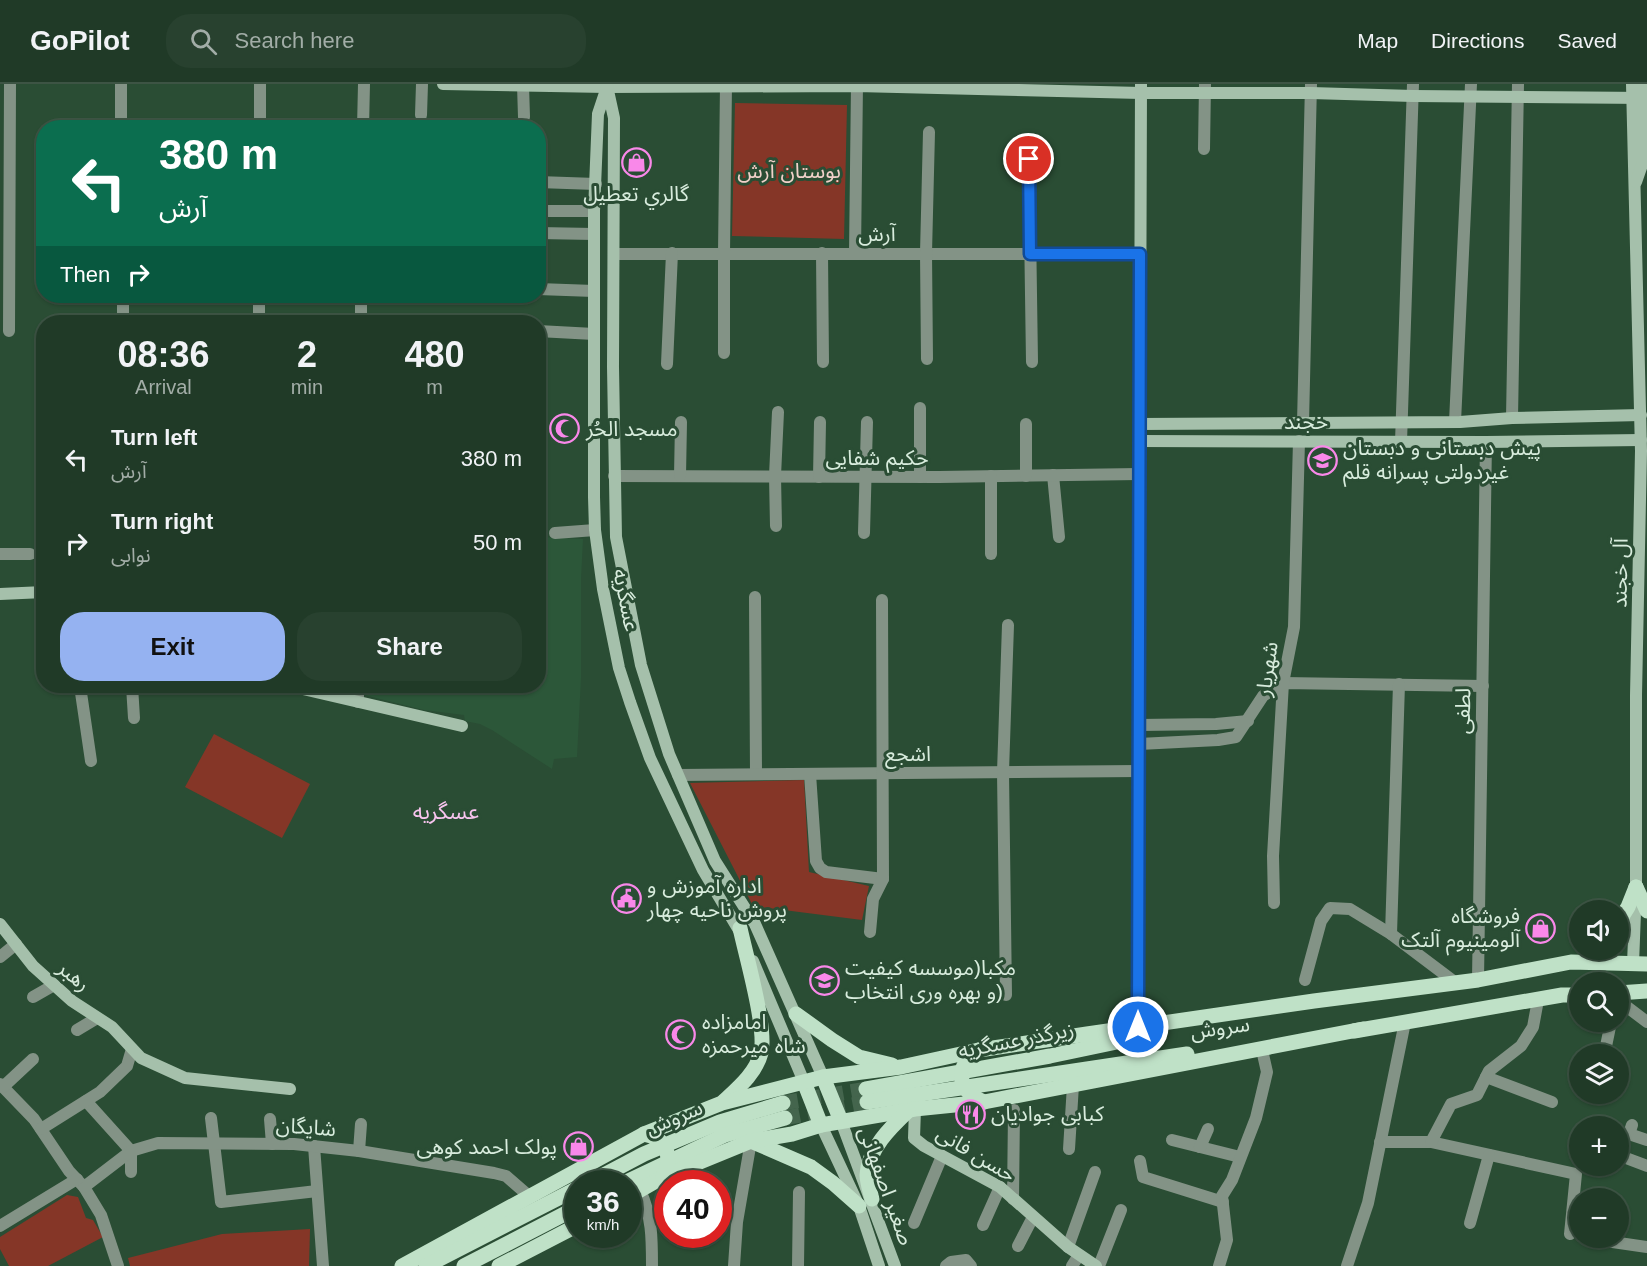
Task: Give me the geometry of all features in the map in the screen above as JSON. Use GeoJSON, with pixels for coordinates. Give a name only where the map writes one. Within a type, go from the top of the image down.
{"type":"FeatureCollection","features":[{"type":"Feature","properties":{"kind":"main road"},"geometry":{"type":"LineString","coordinates":[[1636,887],[1647,911]]}},
{"type":"Feature","properties":{"kind":"main road"},"geometry":{"type":"LineString","coordinates":[[1629,904],[1636,887]]}},
{"type":"Feature","properties":{"kind":"main road"},"geometry":{"type":"LineString","coordinates":[[722,1103],[750,1074],[762,1052],[761,1024],[740,928]]}},
{"type":"Feature","properties":{"kind":"main road"},"geometry":{"type":"LineString","coordinates":[[1571,962],[1574,960]]}},
{"type":"Feature","properties":{"kind":"main road"},"geometry":{"type":"LineString","coordinates":[[402,1266],[644,1134],[722,1103],[823,1077],[901,1067],[979,1050],[1314,1001],[1478,980],[1571,962],[1640,964],[1633,992]]}},
{"type":"Feature","properties":{"kind":"main road","name":"سروش"},"geometry":{"type":"LineString","coordinates":[[866,1096],[1363,1029],[1538,999],[1569,996]]}},
{"type":"Feature","properties":{"kind":"main road","name":"زیرگذر عسگریه"},"geometry":{"type":"LineString","coordinates":[[866,1096],[1314,1001]]}},
{"type":"Feature","properties":{"kind":"main road"},"geometry":{"type":"LineString","coordinates":[[796,1014],[859,1057],[901,1067]]}},
{"type":"Feature","properties":{"kind":"main road"},"geometry":{"type":"LineString","coordinates":[[680,1170],[751,1141],[792,1134],[841,1120],[984,1102],[1363,1029]]}},
{"type":"Feature","properties":{"kind":"main road"},"geometry":{"type":"LineString","coordinates":[[979,1050],[968,1058],[962,1071],[962,1078],[963,1085],[971,1096],[984,1102]]}},
{"type":"Feature","properties":{"kind":"main road"},"geometry":{"type":"LineString","coordinates":[[823,1077],[841,1120]]}},
{"type":"Feature","properties":{"kind":"main road"},"geometry":{"type":"LineString","coordinates":[[804,1082],[821,1125]]}},
{"type":"Feature","properties":{"kind":"main road"},"geometry":{"type":"LineString","coordinates":[[751,1141],[811,1167],[865,1202],[867,1175],[871,1160],[881,1140],[912,1110]]}},
{"type":"Feature","properties":{"kind":"main road","name":"سروش"},"geometry":{"type":"LineString","coordinates":[[613,1170],[644,1154],[720,1122],[784,1111],[725,1135],[642,1174]]}},
{"type":"Feature","properties":{"kind":"main road"},"geometry":{"type":"LineString","coordinates":[[644,1134],[659,1139],[668,1153],[669,1161],[666,1170]]}},
{"type":"Feature","properties":{"kind":"main road"},"geometry":{"type":"LineString","coordinates":[[426,1266],[564,1195]]}},
{"type":"Feature","properties":{"kind":"main road"},"geometry":{"type":"LineString","coordinates":[[464,1266],[564,1214]]}},
{"type":"Feature","properties":{"kind":"main road"},"geometry":{"type":"LineString","coordinates":[[499,1266],[564,1232]]}},
{"type":"Feature","properties":{"kind":"street"},"geometry":{"type":"LineString","coordinates":[[9,331],[10,84]]}},
{"type":"Feature","properties":{"kind":"street"},"geometry":{"type":"LineString","coordinates":[[121,84],[121,120]]}},
{"type":"Feature","properties":{"kind":"street"},"geometry":{"type":"LineString","coordinates":[[260,84],[260,120]]}},
{"type":"Feature","properties":{"kind":"street"},"geometry":{"type":"LineString","coordinates":[[363,120],[364,84]]}},
{"type":"Feature","properties":{"kind":"street"},"geometry":{"type":"LineString","coordinates":[[421,115],[422,84]]}},
{"type":"Feature","properties":{"kind":"street"},"geometry":{"type":"LineString","coordinates":[[443,84],[1518,90],[1641,98]]}},
{"type":"Feature","properties":{"kind":"street","name":"آل خجند"},"geometry":{"type":"LineString","coordinates":[[1632,84],[1641,98]]}},
{"type":"Feature","properties":{"kind":"street","name":"آل خجند"},"geometry":{"type":"LineString","coordinates":[[1640,964],[1636,887],[1644,551],[1641,415],[1641,183],[1633,163],[1643,84]]}},
{"type":"Feature","properties":{"kind":"street"},"geometry":{"type":"LineString","coordinates":[[523,85],[524,117]]}},
{"type":"Feature","properties":{"kind":"street","name":"عسگریه"},"geometry":{"type":"LineString","coordinates":[[607,85],[598,114],[594,211],[595,530],[603,589],[619,668],[647,749],[703,870],[740,928],[804,1082]]}},
{"type":"Feature","properties":{"kind":"street","name":"عسگریه"},"geometry":{"type":"LineString","coordinates":[[607,85],[614,118],[616,537],[641,665],[669,754],[715,861],[755,924],[823,1077]]}},
{"type":"Feature","properties":{"kind":"street"},"geometry":{"type":"LineString","coordinates":[[724,352],[726,85]]}},
{"type":"Feature","properties":{"kind":"street"},"geometry":{"type":"LineString","coordinates":[[855,253],[857,85]]}},
{"type":"Feature","properties":{"kind":"street"},"geometry":{"type":"LineString","coordinates":[[1138,1027],[1141,88]]}},
{"type":"Feature","properties":{"kind":"street"},"geometry":{"type":"LineString","coordinates":[[1204,149],[1205,88]]}},
{"type":"Feature","properties":{"kind":"street"},"geometry":{"type":"LineString","coordinates":[[1303,423],[1311,88]]}},
{"type":"Feature","properties":{"kind":"street"},"geometry":{"type":"LineString","coordinates":[[1401,442],[1413,90]]}},
{"type":"Feature","properties":{"kind":"street"},"geometry":{"type":"LineString","coordinates":[[1455,422],[1471,90]]}},
{"type":"Feature","properties":{"kind":"street"},"geometry":{"type":"LineString","coordinates":[[1512,418],[1518,90]]}},
{"type":"Feature","properties":{"kind":"street"},"geometry":{"type":"LineString","coordinates":[[927,359],[926,253],[929,132]]}},
{"type":"Feature","properties":{"kind":"street"},"geometry":{"type":"LineString","coordinates":[[1029,159],[1032,362]]}},
{"type":"Feature","properties":{"kind":"street"},"geometry":{"type":"LineString","coordinates":[[546,182],[596,184]]}},
{"type":"Feature","properties":{"kind":"street"},"geometry":{"type":"LineString","coordinates":[[546,210],[594,211]]}},
{"type":"Feature","properties":{"kind":"street"},"geometry":{"type":"LineString","coordinates":[[546,232],[594,234]]}},
{"type":"Feature","properties":{"kind":"street"},"geometry":{"type":"LineString","coordinates":[[667,364],[672,253]]}},
{"type":"Feature","properties":{"kind":"street"},"geometry":{"type":"LineString","coordinates":[[822,253],[824,362]]}},
{"type":"Feature","properties":{"kind":"street","name":"آرش"},"geometry":{"type":"LineString","coordinates":[[614,254],[1140,254]]}},
{"type":"Feature","properties":{"kind":"street"},"geometry":{"type":"LineString","coordinates":[[546,289],[594,291]]}},
{"type":"Feature","properties":{"kind":"street"},"geometry":{"type":"LineString","coordinates":[[546,331],[594,334]]}},
{"type":"Feature","properties":{"kind":"street"},"geometry":{"type":"LineString","coordinates":[[920,408],[920,477]]}},
{"type":"Feature","properties":{"kind":"street"},"geometry":{"type":"LineString","coordinates":[[777,526],[775,476],[778,412]]}},
{"type":"Feature","properties":{"kind":"street","name":"خجند"},"geometry":{"type":"LineString","coordinates":[[1139,424],[1401,423],[1641,415]]}},
{"type":"Feature","properties":{"kind":"street"},"geometry":{"type":"LineString","coordinates":[[1615,416],[1625,421],[1628,428],[1623,438],[1616,441]]}},
{"type":"Feature","properties":{"kind":"street"},"geometry":{"type":"LineString","coordinates":[[680,476],[681,422]]}},
{"type":"Feature","properties":{"kind":"street"},"geometry":{"type":"LineString","coordinates":[[819,477],[820,422]]}},
{"type":"Feature","properties":{"kind":"street"},"geometry":{"type":"LineString","coordinates":[[864,533],[867,422]]}},
{"type":"Feature","properties":{"kind":"street"},"geometry":{"type":"LineString","coordinates":[[1026,424],[1026,476]]}},
{"type":"Feature","properties":{"kind":"street"},"geometry":{"type":"LineString","coordinates":[[1161,424],[1155,427],[1153,434],[1156,440],[1163,442]]}},
{"type":"Feature","properties":{"kind":"street","name":"خجند"},"geometry":{"type":"LineString","coordinates":[[1140,441],[1616,441],[1643,448]]}},
{"type":"Feature","properties":{"kind":"street","name":"شهریار"},"geometry":{"type":"LineString","coordinates":[[1274,903],[1273,856],[1283,683],[1294,627],[1299,441]]}},
{"type":"Feature","properties":{"kind":"street","name":"لطفی"},"geometry":{"type":"LineString","coordinates":[[1478,980],[1486,442]]}},
{"type":"Feature","properties":{"kind":"street","name":"حکیم شفایی"},"geometry":{"type":"LineString","coordinates":[[614,476],[920,477],[1139,474]]}},
{"type":"Feature","properties":{"kind":"street"},"geometry":{"type":"LineString","coordinates":[[991,554],[992,476]]}},
{"type":"Feature","properties":{"kind":"street"},"geometry":{"type":"LineString","coordinates":[[1053,476],[1059,537]]}},
{"type":"Feature","properties":{"kind":"street"},"geometry":{"type":"LineString","coordinates":[[555,533],[595,530]]}},
{"type":"Feature","properties":{"kind":"street"},"geometry":{"type":"LineString","coordinates":[[0,554],[30,554]]}},
{"type":"Feature","properties":{"kind":"street"},"geometry":{"type":"LineString","coordinates":[[0,594],[36,592]]}},
{"type":"Feature","properties":{"kind":"street"},"geometry":{"type":"LineString","coordinates":[[755,597],[756,774]]}},
{"type":"Feature","properties":{"kind":"street"},"geometry":{"type":"LineString","coordinates":[[870,932],[873,899],[883,879],[882,600]]}},
{"type":"Feature","properties":{"kind":"street"},"geometry":{"type":"LineString","coordinates":[[1006,995],[1003,772],[1008,625]]}},
{"type":"Feature","properties":{"kind":"street"},"geometry":{"type":"LineString","coordinates":[[1139,744],[1236,737],[1263,696],[1283,683],[1483,686]]}},
{"type":"Feature","properties":{"kind":"street"},"geometry":{"type":"LineString","coordinates":[[1391,934],[1399,684]]}},
{"type":"Feature","properties":{"kind":"street"},"geometry":{"type":"LineString","coordinates":[[81,693],[91,761]]}},
{"type":"Feature","properties":{"kind":"street"},"geometry":{"type":"LineString","coordinates":[[132,693],[134,718]]}},
{"type":"Feature","properties":{"kind":"street"},"geometry":{"type":"LineString","coordinates":[[320,693],[462,726]]}},
{"type":"Feature","properties":{"kind":"street"},"geometry":{"type":"LineString","coordinates":[[358,693],[358,702]]}},
{"type":"Feature","properties":{"kind":"street"},"geometry":{"type":"LineString","coordinates":[[1139,725],[1216,724],[1248,721]]}},
{"type":"Feature","properties":{"kind":"street","name":"اشجع"},"geometry":{"type":"LineString","coordinates":[[678,775],[1139,771]]}},
{"type":"Feature","properties":{"kind":"street"},"geometry":{"type":"LineString","coordinates":[[810,774],[816,861],[820,868],[826,872],[883,879]]}},
{"type":"Feature","properties":{"kind":"street"},"geometry":{"type":"LineString","coordinates":[[1305,980],[1321,921],[1330,908],[1350,909],[1391,934],[1455,983]]}},
{"type":"Feature","properties":{"kind":"street","name":"رهبر"},"geometry":{"type":"LineString","coordinates":[[0,924],[33,966],[72,1001],[112,1027],[141,1058],[185,1078],[290,1089]]}},
{"type":"Feature","properties":{"kind":"street"},"geometry":{"type":"LineString","coordinates":[[0,957],[16,944]]}},
{"type":"Feature","properties":{"kind":"street"},"geometry":{"type":"LineString","coordinates":[[33,998],[54,985]]}},
{"type":"Feature","properties":{"kind":"street"},"geometry":{"type":"LineString","coordinates":[[1431,1142],[1451,1104],[1477,1095],[1489,1071],[1521,1046],[1533,1027],[1538,999]]}},
{"type":"Feature","properties":{"kind":"street"},"geometry":{"type":"LineString","coordinates":[[1629,1008],[1647,1022]]}},
{"type":"Feature","properties":{"kind":"street"},"geometry":{"type":"LineString","coordinates":[[77,1030],[97,1018]]}},
{"type":"Feature","properties":{"kind":"street"},"geometry":{"type":"LineString","coordinates":[[1347,1266],[1368,1203],[1405,1022]]}},
{"type":"Feature","properties":{"kind":"street"},"geometry":{"type":"LineString","coordinates":[[41,1129],[99,1092],[127,1066],[132,1049]]}},
{"type":"Feature","properties":{"kind":"street"},"geometry":{"type":"LineString","coordinates":[[1219,1266],[1227,1240],[1222,1196],[1232,1180],[1256,1118],[1267,1072],[1262,1050]]}},
{"type":"Feature","properties":{"kind":"street"},"geometry":{"type":"LineString","coordinates":[[33,1059],[2,1086],[34,1119],[101,1215],[118,1266]]}},
{"type":"Feature","properties":{"kind":"street"},"geometry":{"type":"LineString","coordinates":[[1486,1077],[1552,1102]]}},
{"type":"Feature","properties":{"kind":"street"},"geometry":{"type":"LineString","coordinates":[[1069,1149],[1073,1085]]}},
{"type":"Feature","properties":{"kind":"street"},"geometry":{"type":"LineString","coordinates":[[86,1101],[131,1151],[131,1172]]}},
{"type":"Feature","properties":{"kind":"street","name":"حسن فانی"},"geometry":{"type":"LineString","coordinates":[[912,1110],[914,1138],[924,1146],[1000,1187],[1068,1247],[1098,1266]]}},
{"type":"Feature","properties":{"kind":"street"},"geometry":{"type":"LineString","coordinates":[[1014,1110],[1014,1199]]}},
{"type":"Feature","properties":{"kind":"street"},"geometry":{"type":"LineString","coordinates":[[211,1118],[220,1202],[317,1191]]}},
{"type":"Feature","properties":{"kind":"street"},"geometry":{"type":"LineString","coordinates":[[270,1119],[272,1144]]}},
{"type":"Feature","properties":{"kind":"street","name":"صغیر اصفهانی"},"geometry":{"type":"LineString","coordinates":[[841,1120],[865,1202],[879,1266]]}},
{"type":"Feature","properties":{"kind":"street"},"geometry":{"type":"LineString","coordinates":[[358,1151],[362,1124]]}},
{"type":"Feature","properties":{"kind":"street","name":"صغیر اصفهانی"},"geometry":{"type":"LineString","coordinates":[[821,1125],[865,1202],[895,1266]]}},
{"type":"Feature","properties":{"kind":"street"},"geometry":{"type":"LineString","coordinates":[[1632,1125],[1629,1134],[1647,1140]]}},
{"type":"Feature","properties":{"kind":"street"},"geometry":{"type":"LineString","coordinates":[[1200,1147],[1208,1129]]}},
{"type":"Feature","properties":{"kind":"street"},"geometry":{"type":"LineString","coordinates":[[1172,1140],[1240,1157]]}},
{"type":"Feature","properties":{"kind":"street"},"geometry":{"type":"LineString","coordinates":[[734,1266],[737,1222],[751,1141]]}},
{"type":"Feature","properties":{"kind":"street"},"geometry":{"type":"LineString","coordinates":[[1380,1142],[1431,1142],[1576,1174],[1575,1188]]}},
{"type":"Feature","properties":{"kind":"street","name":"شایگان"},"geometry":{"type":"LineString","coordinates":[[80,1183],[131,1151],[158,1143],[272,1144],[358,1151],[506,1176],[529,1196]]}},
{"type":"Feature","properties":{"kind":"street"},"geometry":{"type":"LineString","coordinates":[[315,1146],[323,1266]]}},
{"type":"Feature","properties":{"kind":"street"},"geometry":{"type":"LineString","coordinates":[[1470,1223],[1489,1155]]}},
{"type":"Feature","properties":{"kind":"street"},"geometry":{"type":"LineString","coordinates":[[914,1223],[942,1156]]}},
{"type":"Feature","properties":{"kind":"street"},"geometry":{"type":"LineString","coordinates":[[1629,1159],[1647,1166]]}},
{"type":"Feature","properties":{"kind":"street"},"geometry":{"type":"LineString","coordinates":[[1140,1161],[1143,1177],[1223,1202]]}},
{"type":"Feature","properties":{"kind":"street"},"geometry":{"type":"LineString","coordinates":[[1068,1247],[1095,1172]]}},
{"type":"Feature","properties":{"kind":"street"},"geometry":{"type":"LineString","coordinates":[[0,1226],[80,1183]]}},
{"type":"Feature","properties":{"kind":"street"},"geometry":{"type":"LineString","coordinates":[[983,1225],[1000,1187]]}},
{"type":"Feature","properties":{"kind":"street"},"geometry":{"type":"LineString","coordinates":[[798,1266],[799,1192]]}},
{"type":"Feature","properties":{"kind":"street"},"geometry":{"type":"LineString","coordinates":[[642,1202],[648,1208],[652,1226],[652,1266]]}},
{"type":"Feature","properties":{"kind":"street"},"geometry":{"type":"LineString","coordinates":[[1098,1266],[1121,1210]]}},
{"type":"Feature","properties":{"kind":"street"},"geometry":{"type":"LineString","coordinates":[[1018,1246],[1034,1217]]}},
{"type":"Feature","properties":{"kind":"street"},"geometry":{"type":"LineString","coordinates":[[1629,1244],[1647,1247]]}},
{"type":"Feature","properties":{"kind":"street"},"geometry":{"type":"LineString","coordinates":[[1072,1266],[1079,1255]]}},
{"type":"Feature","properties":{"kind":"street"},"geometry":{"type":"LineString","coordinates":[[946,1266],[951,1262],[966,1260],[971,1266]]}},
{"type":"Feature","properties":{"kind":"shaded area"},"geometry":{"type":"Polygon","coordinates":[[[546,537],[583,539],[581,678],[577,757],[554,759],[552,769],[492,730],[480,724],[465,721],[464,715],[424,710],[364,695],[364,693],[546,693],[546,537]]]}},
{"type":"Feature","properties":{"kind":"green space","name":"بوستان آرش"},"geometry":{"type":"Polygon","coordinates":[[[735,103],[847,105],[844,239],[732,236],[735,103]]]}},
{"type":"Feature","properties":{"kind":"green space"},"geometry":{"type":"Polygon","coordinates":[[[214,734],[310,784],[282,838],[185,787],[214,734]]]}},
{"type":"Feature","properties":{"kind":"green space"},"geometry":{"type":"Polygon","coordinates":[[[804,780],[809,872],[869,886],[862,920],[753,906],[690,783],[804,780]]]}},
{"type":"Feature","properties":{"kind":"green space"},"geometry":{"type":"Polygon","coordinates":[[[67,1195],[78,1197],[86,1218],[93,1220],[103,1237],[48,1266],[9,1266],[0,1249],[0,1237],[67,1195]]]}},
{"type":"Feature","properties":{"kind":"green space"},"geometry":{"type":"Polygon","coordinates":[[[310,1229],[309,1266],[130,1266],[128,1258],[222,1234],[310,1229]]]}},
{"type":"Feature","properties":{"kind":"tunnel"},"geometry":{"type":"LineString","coordinates":[[783,1103],[866,1089]]}},
{"type":"Feature","properties":{"kind":"tunnel"},"geometry":{"type":"LineString","coordinates":[[785,1118],[867,1102]]}},
{"type":"Feature","properties":{"kind":"place","name":"گالري تعطيل"},"geometry":{"type":"Point","coordinates":[636,163]}},
{"type":"Feature","properties":{"kind":"place","name":"مسجد الحُر"},"geometry":{"type":"Point","coordinates":[565,429]}},
{"type":"Feature","properties":{"kind":"place","name":"پیش دبستانی و دبستان غیردولتی پسرانه قلم"},"geometry":{"type":"Point","coordinates":[1322,460]}},
{"type":"Feature","properties":{"kind":"place","name":"اداره آموزش و پروش ناحیه چهار"},"geometry":{"type":"Point","coordinates":[626,898]}},
{"type":"Feature","properties":{"kind":"place","name":"فروشگاه آلومینیوم آلتک"},"geometry":{"type":"Point","coordinates":[1541,928]}},
{"type":"Feature","properties":{"kind":"place","name":"مکبا(موسسه کیفیت و بهره وری انتخاب)"},"geometry":{"type":"Point","coordinates":[824,980]}},
{"type":"Feature","properties":{"kind":"place","name":"امامزاده شاه میرحمزه"},"geometry":{"type":"Point","coordinates":[681,1034]}},
{"type":"Feature","properties":{"kind":"place","name":"کبابی جوادیان"},"geometry":{"type":"Point","coordinates":[970,1114]}},
{"type":"Feature","properties":{"kind":"place","name":"پولک احمد کوهی"},"geometry":{"type":"Point","coordinates":[578,1147]}},
{"type":"Feature","properties":{"kind":"district","name":"عسگریه"},"geometry":{"type":"Point","coordinates":[446,811]}},
{"type":"Feature","properties":{"kind":"route"},"geometry":{"type":"LineString","coordinates":[[1029,159],[1030,254],[1140,254],[1138,1027]]}}]}
